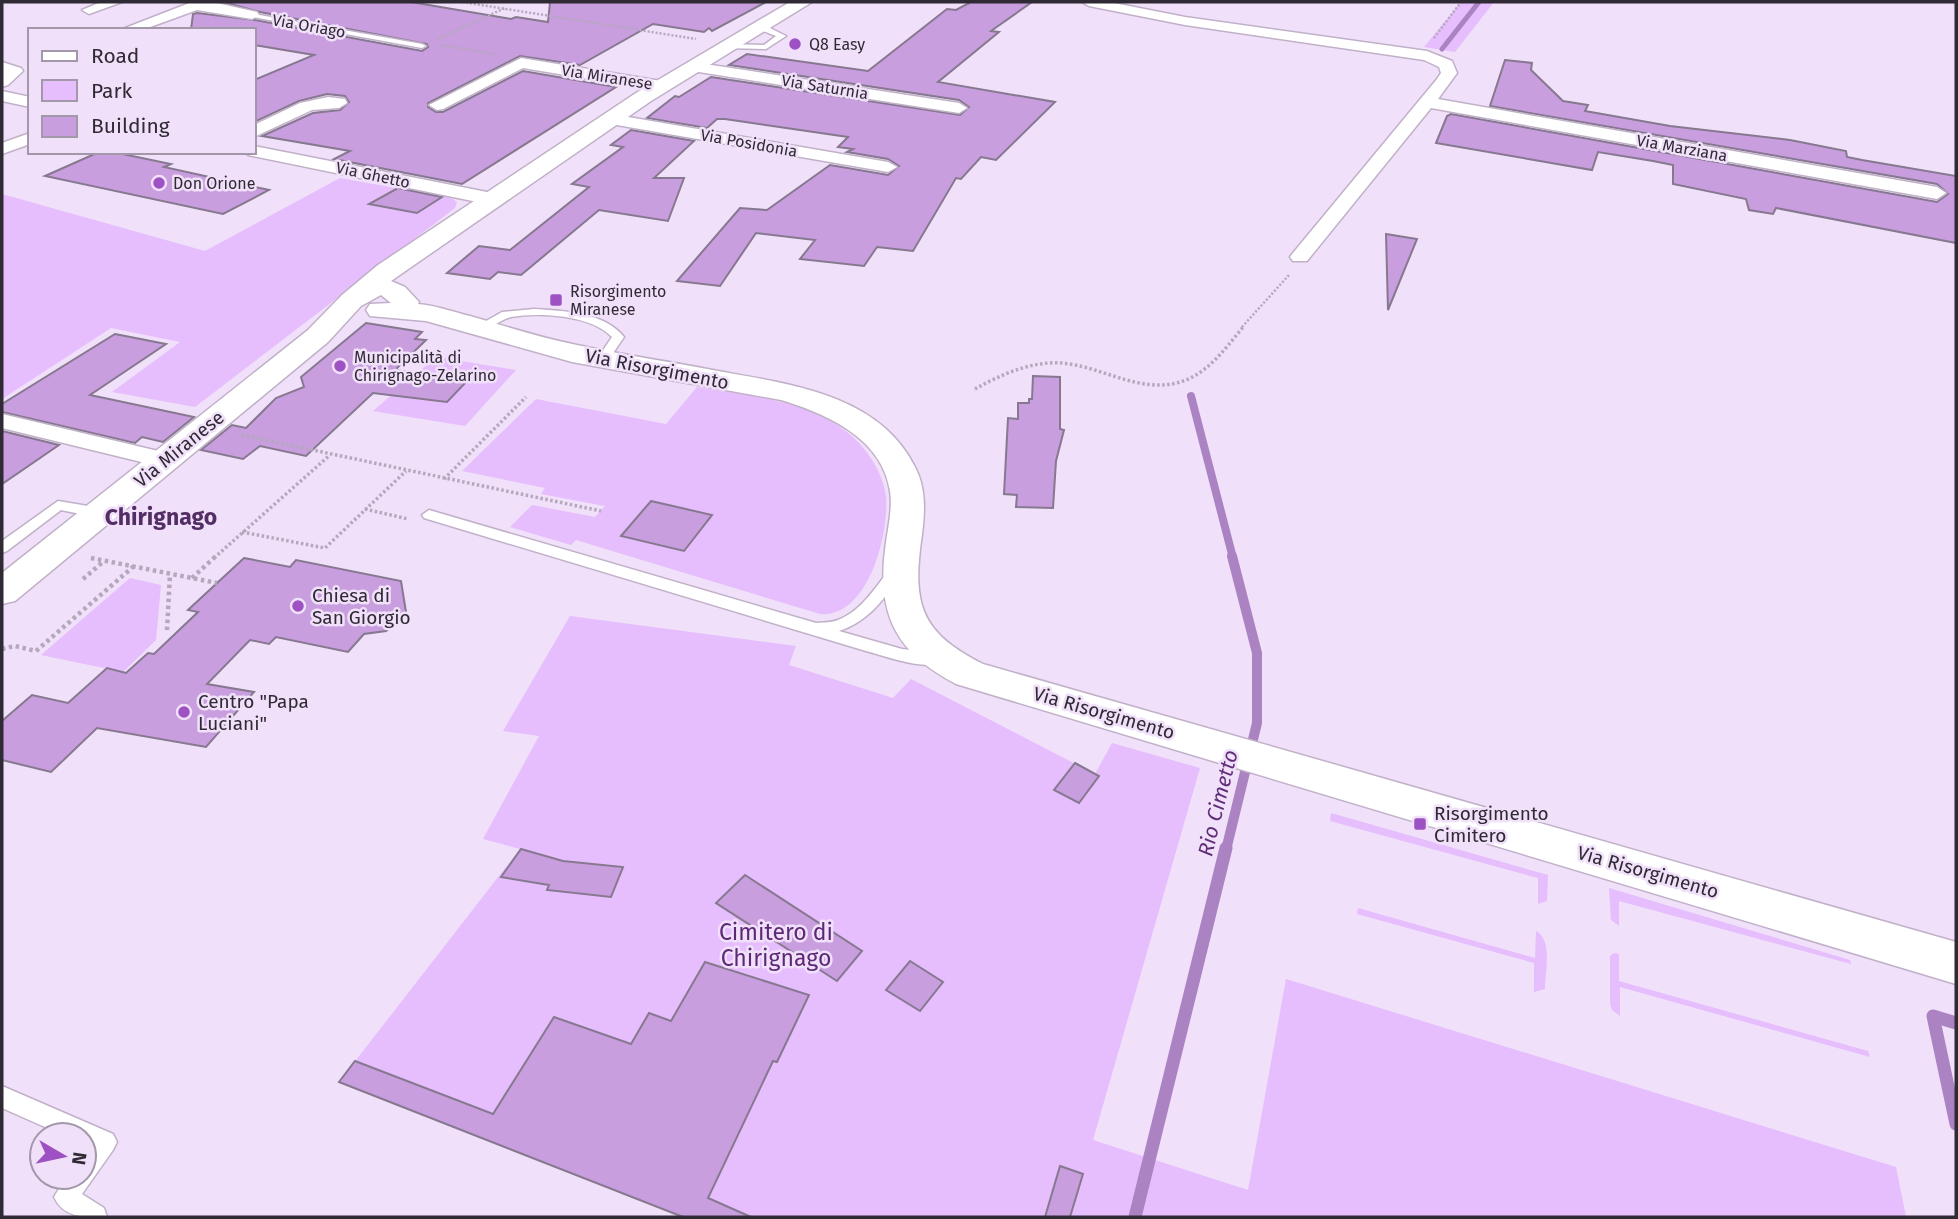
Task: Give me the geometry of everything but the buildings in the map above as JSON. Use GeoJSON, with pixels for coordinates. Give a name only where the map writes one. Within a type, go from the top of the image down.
{"type":"FeatureCollection","features":[{"type":"Feature","properties":{"kind":"street"},"geometry":{"type":"LineString","coordinates":[[89,10],[115,2]]}},
{"type":"Feature","properties":{"kind":"street","name":"Via Miranese"},"geometry":{"type":"LineString","coordinates":[[2,592],[322,333],[375,301],[387,271],[425,248],[492,199],[661,86],[803,2]]}},
{"type":"Feature","properties":{"kind":"street"},"geometry":{"type":"LineString","coordinates":[[1089,2],[1185,22],[1421,56],[1446,64],[1449,73],[1300,257]]}},
{"type":"Feature","properties":{"kind":"street","name":"Via Oriago"},"geometry":{"type":"LineString","coordinates":[[152,4],[196,5],[253,15]]}},
{"type":"Feature","properties":{"kind":"street","name":"Via Oriago"},"geometry":{"type":"LineString","coordinates":[[133,28],[196,5]]}},
{"type":"Feature","properties":{"kind":"street","name":"Via Miranese"},"geometry":{"type":"LineString","coordinates":[[437,105],[522,63],[661,86]]}},
{"type":"Feature","properties":{"kind":"street"},"geometry":{"type":"LineString","coordinates":[[2,66],[15,72],[2,82]]}},
{"type":"Feature","properties":{"kind":"street","name":"Via Saturnia"},"geometry":{"type":"LineString","coordinates":[[692,67],[959,108]]}},
{"type":"Feature","properties":{"kind":"street"},"geometry":{"type":"LineString","coordinates":[[2,96],[28,102]]}},
{"type":"Feature","properties":{"kind":"street"},"geometry":{"type":"LineString","coordinates":[[256,131],[314,104],[330,101],[339,103]]}},
{"type":"Feature","properties":{"kind":"street","name":"Via Marziana"},"geometry":{"type":"LineString","coordinates":[[1426,102],[1937,193]]}},
{"type":"Feature","properties":{"kind":"street","name":"Via Posidonia"},"geometry":{"type":"LineString","coordinates":[[611,119],[888,167]]}},
{"type":"Feature","properties":{"kind":"street"},"geometry":{"type":"LineString","coordinates":[[2,149],[28,139]]}},
{"type":"Feature","properties":{"kind":"street","name":"Via Ghetto"},"geometry":{"type":"LineString","coordinates":[[256,150],[492,199]]}},
{"type":"Feature","properties":{"kind":"street","name":"Via Risorgimento"},"geometry":{"type":"LineString","coordinates":[[375,301],[603,359],[786,392],[818,402],[855,420],[888,449],[904,478],[907,512],[900,567],[900,599],[910,624],[942,660],[981,677],[1956,963]]}},
{"type":"Feature","properties":{"kind":"street"},"geometry":{"type":"LineString","coordinates":[[2,421],[166,460]]}},
{"type":"Feature","properties":{"kind":"lane","name":"Via Oriago"},"geometry":{"type":"LineString","coordinates":[[253,15],[422,46]]}},
{"type":"Feature","properties":{"kind":"lane"},"geometry":{"type":"LineString","coordinates":[[2,548],[58,505],[100,513]]}},
{"type":"Feature","properties":{"kind":"lane"},"geometry":{"type":"LineString","coordinates":[[429,515],[811,627],[828,635],[915,659],[942,660]]}},
{"type":"Feature","properties":{"kind":"lane"},"geometry":{"type":"LineString","coordinates":[[811,627],[833,628],[851,622],[900,567]]}},
{"type":"Feature","properties":{"kind":"lane"},"geometry":{"type":"LineString","coordinates":[[2,1097],[57,1121]]}},
{"type":"Feature","properties":{"kind":"lane"},"geometry":{"type":"LineString","coordinates":[[98,1139],[106,1142],[98,1153]]}},
{"type":"Feature","properties":{"kind":"lane"},"geometry":{"type":"LineString","coordinates":[[70,1191],[66,1197],[95,1217]]}},
{"type":"Feature","properties":{"kind":"path"},"geometry":{"type":"LineString","coordinates":[[462,2],[699,38],[523,7],[474,2]]}},
{"type":"Feature","properties":{"kind":"path"},"geometry":{"type":"LineString","coordinates":[[1421,56],[1461,2]]}},
{"type":"Feature","properties":{"kind":"path"},"geometry":{"type":"LineString","coordinates":[[422,46],[506,8]]}},
{"type":"Feature","properties":{"kind":"path"},"geometry":{"type":"LineString","coordinates":[[975,389],[987,381],[1050,363],[1093,370],[1140,386],[1164,386],[1182,380],[1208,367],[1283,284],[1300,257]]}},
{"type":"Feature","properties":{"kind":"path"},"geometry":{"type":"LineString","coordinates":[[444,479],[526,397]]}},
{"type":"Feature","properties":{"kind":"path"},"geometry":{"type":"LineString","coordinates":[[241,435],[601,511]]}},
{"type":"Feature","properties":{"kind":"path"},"geometry":{"type":"LineString","coordinates":[[192,578],[331,454]]}},
{"type":"Feature","properties":{"kind":"path"},"geometry":{"type":"LineString","coordinates":[[242,532],[325,548],[407,470]]}},
{"type":"Feature","properties":{"kind":"path"},"geometry":{"type":"LineString","coordinates":[[365,509],[411,520]]}},
{"type":"Feature","properties":{"kind":"path"},"geometry":{"type":"LineString","coordinates":[[84,556],[217,583]]}},
{"type":"Feature","properties":{"kind":"path"},"geometry":{"type":"LineString","coordinates":[[83,579],[105,561]]}},
{"type":"Feature","properties":{"kind":"path"},"geometry":{"type":"LineString","coordinates":[[2,649],[9,646],[36,651],[134,566]]}},
{"type":"Feature","properties":{"kind":"path"},"geometry":{"type":"LineString","coordinates":[[167,630],[170,574]]}},
{"type":"Feature","properties":{"kind":"green space"},"geometry":{"type":"Polygon","coordinates":[[[1461,2],[1494,2],[1455,52],[1424,47],[1461,2]]]}},
{"type":"Feature","properties":{"kind":"green space"},"geometry":{"type":"Polygon","coordinates":[[[340,178],[451,198],[457,202],[455,208],[195,407],[112,392],[180,342],[111,328],[2,399],[2,194],[205,251],[340,178]]]}},
{"type":"Feature","properties":{"kind":"green space"},"geometry":{"type":"Polygon","coordinates":[[[436,357],[516,370],[465,426],[373,411],[436,357]]]}},
{"type":"Feature","properties":{"kind":"green space"},"geometry":{"type":"Polygon","coordinates":[[[697,387],[760,397],[803,409],[841,428],[867,453],[883,482],[886,497],[884,532],[872,571],[863,589],[851,603],[837,612],[820,614],[576,540],[571,545],[510,527],[532,505],[595,517],[605,506],[541,494],[545,488],[462,471],[536,399],[666,424],[697,387]]]}},
{"type":"Feature","properties":{"kind":"green space"},"geometry":{"type":"Polygon","coordinates":[[[130,578],[161,585],[156,640],[123,672],[41,655],[130,578]]]}},
{"type":"Feature","properties":{"kind":"green space","name":"Cimitero di Chirignago"},"geometry":{"type":"Polygon","coordinates":[[[570,616],[796,646],[789,665],[893,698],[911,679],[1095,774],[1112,743],[1200,768],[1093,1140],[1248,1190],[1286,979],[1896,1167],[1906,1217],[683,1217],[339,1082],[520,849],[483,839],[539,736],[503,731],[570,616]]]}},
{"type":"Feature","properties":{"kind":"green space"},"geometry":{"type":"Polygon","coordinates":[[[1331,813],[1548,875],[1547,901],[1538,904],[1538,878],[1330,821],[1331,813]]]}},
{"type":"Feature","properties":{"kind":"green space"},"geometry":{"type":"Polygon","coordinates":[[[1609,888],[1850,960],[1851,964],[1619,901],[1619,926],[1611,920],[1609,888]]]}},
{"type":"Feature","properties":{"kind":"green space"},"geometry":{"type":"Polygon","coordinates":[[[1358,908],[1535,958],[1536,931],[1545,941],[1545,989],[1534,992],[1534,963],[1357,914],[1358,908]]]}},
{"type":"Feature","properties":{"kind":"green space"},"geometry":{"type":"Polygon","coordinates":[[[1619,954],[1619,981],[1868,1051],[1870,1057],[1620,987],[1620,1016],[1612,1010],[1610,1004],[1610,956],[1619,954]]]}},
{"type":"Feature","properties":{"kind":"waterway","name":"Rio Cimetto"},"geometry":{"type":"LineString","coordinates":[[1442,49],[1479,2]]}},
{"type":"Feature","properties":{"kind":"waterway","name":"Rio Cimetto"},"geometry":{"type":"LineString","coordinates":[[1191,396],[1233,558]]}},
{"type":"Feature","properties":{"kind":"waterway","name":"Rio Cimetto"},"geometry":{"type":"LineString","coordinates":[[1226,850],[1257,723],[1257,653],[1232,556]]}},
{"type":"Feature","properties":{"kind":"waterway","name":"Rio Cimetto"},"geometry":{"type":"LineString","coordinates":[[1135,1217],[1226,848]]}},
{"type":"Feature","properties":{"kind":"waterway"},"geometry":{"type":"LineString","coordinates":[[1956,1023],[1933,1016],[1956,1124]]}},
{"type":"Feature","properties":{"kind":"place","name":"Q8 Easy"},"geometry":{"type":"Point","coordinates":[795,44]}},
{"type":"Feature","properties":{"kind":"place","name":"Don Orione"},"geometry":{"type":"Point","coordinates":[159,183]}},
{"type":"Feature","properties":{"kind":"place","name":"Risorgimento Miranese"},"geometry":{"type":"Point","coordinates":[556,300]}},
{"type":"Feature","properties":{"kind":"place","name":"Municipalità di Chirignago-Zelarino"},"geometry":{"type":"Point","coordinates":[340,366]}},
{"type":"Feature","properties":{"kind":"place","name":"Chiesa di San Giorgio"},"geometry":{"type":"Point","coordinates":[298,606]}},
{"type":"Feature","properties":{"kind":"place","name":"Centro \"Papa Luciani\""},"geometry":{"type":"Point","coordinates":[184,712]}},
{"type":"Feature","properties":{"kind":"place","name":"Risorgimento Cimitero"},"geometry":{"type":"Point","coordinates":[1420,824]}},
{"type":"Feature","properties":{"kind":"district","name":"Chirignago"},"geometry":{"type":"Point","coordinates":[161,517]}}]}
